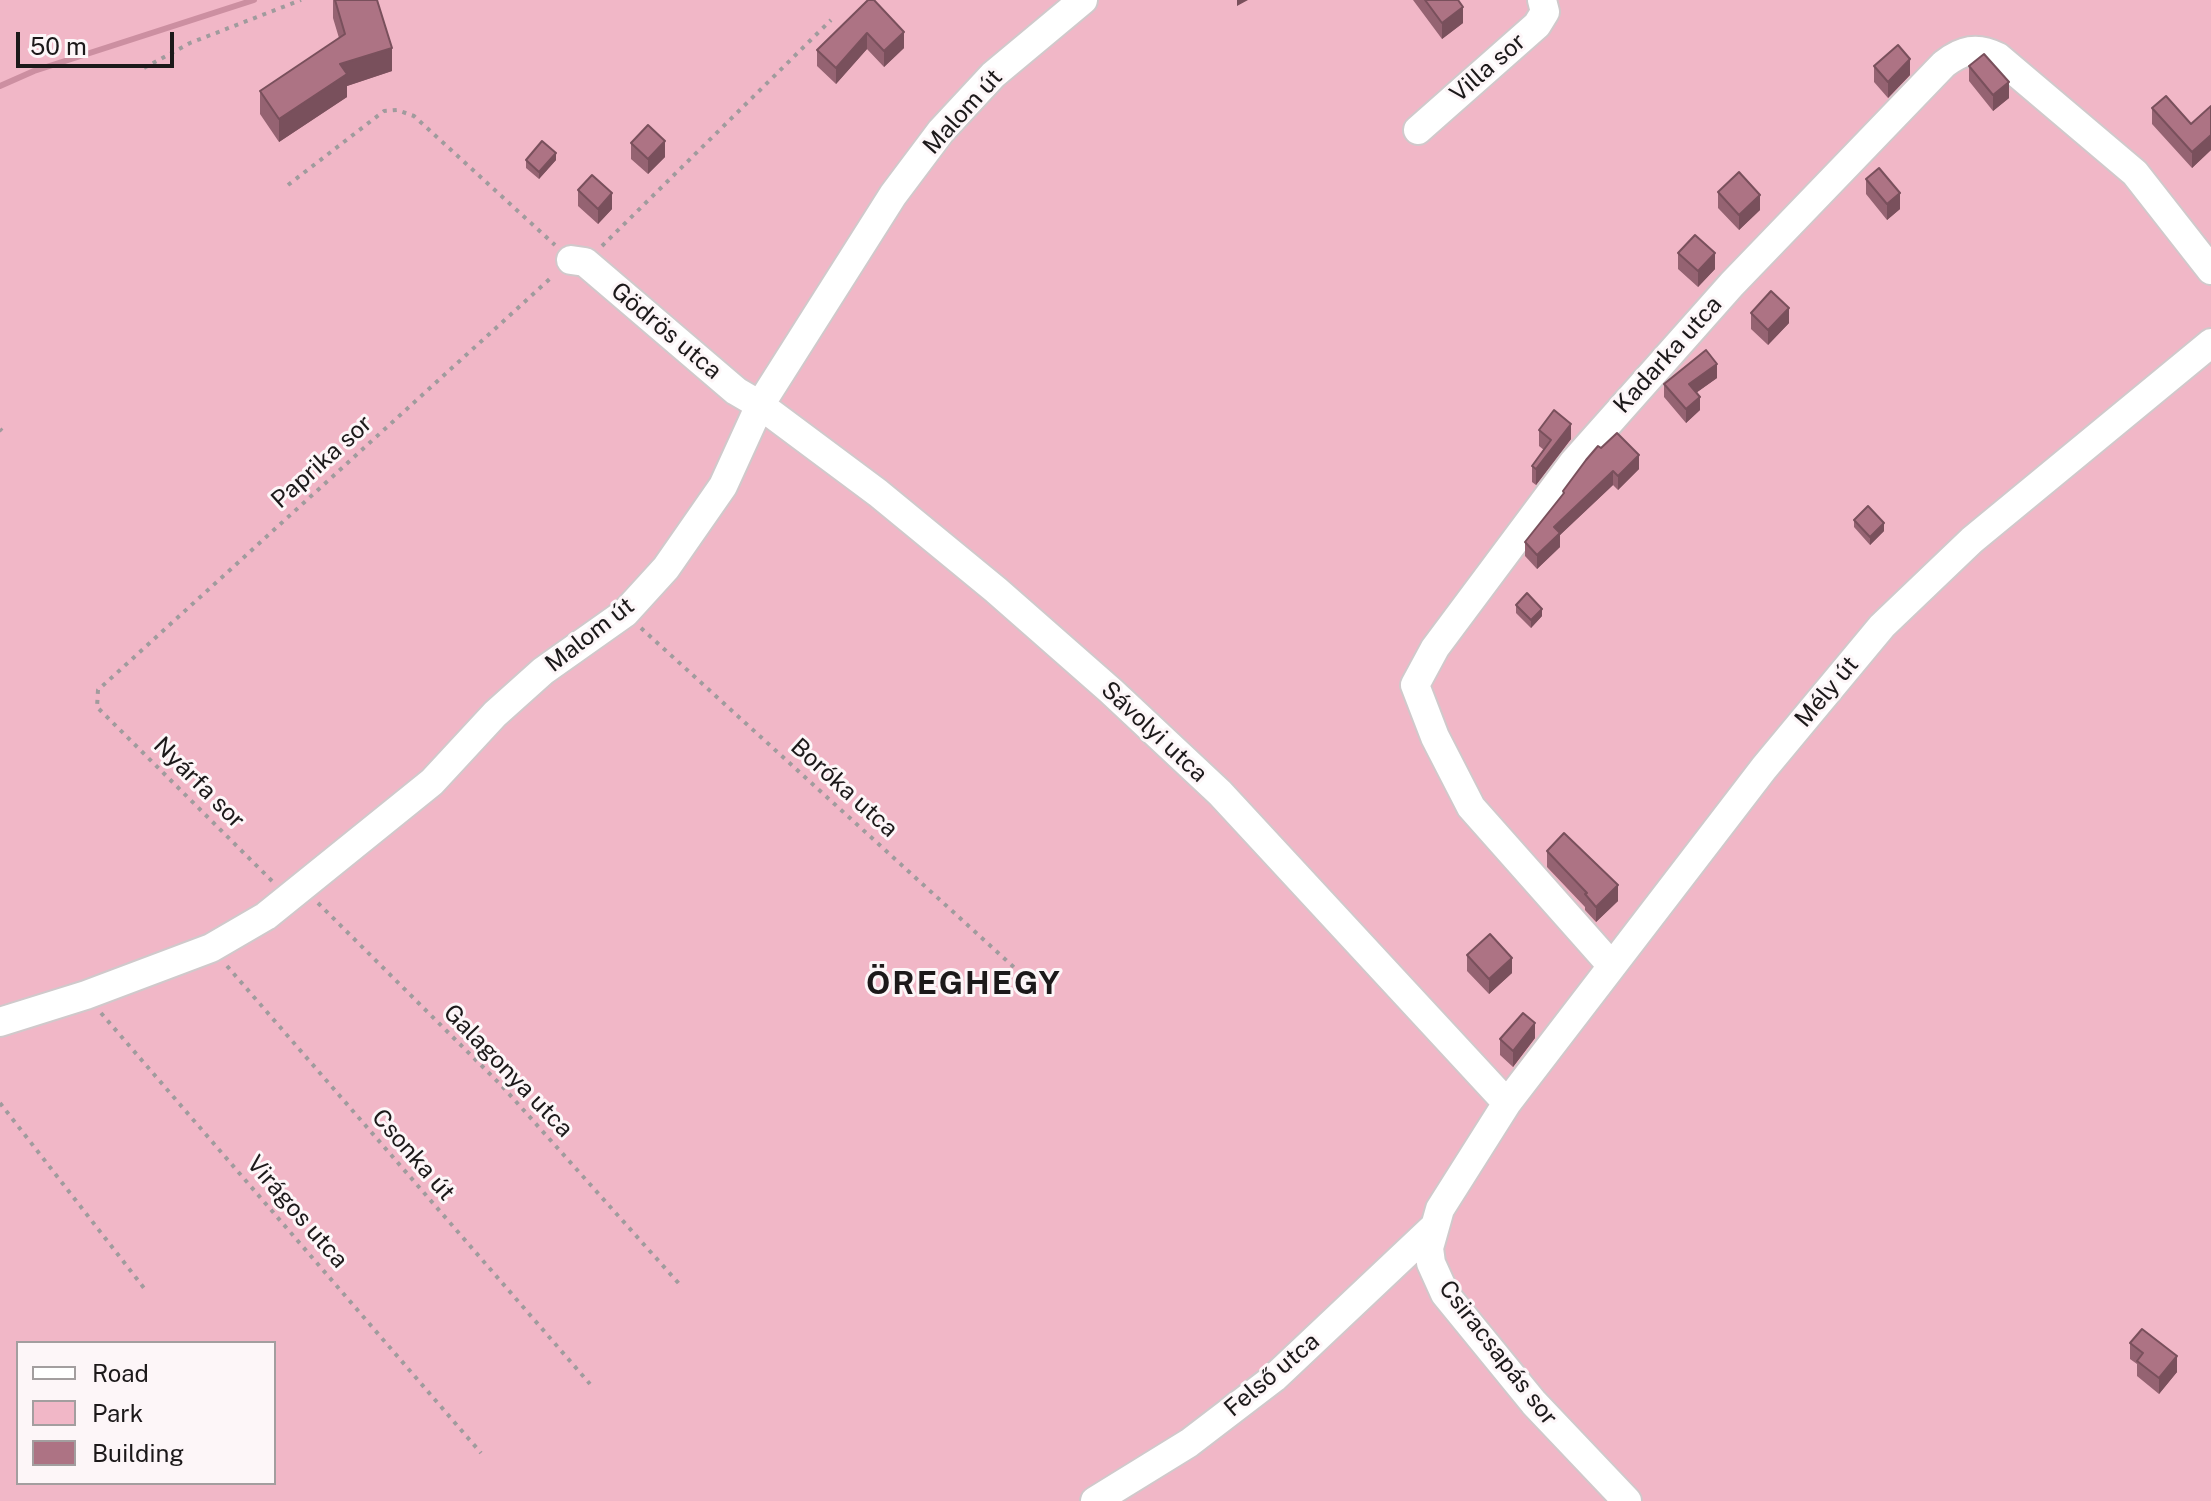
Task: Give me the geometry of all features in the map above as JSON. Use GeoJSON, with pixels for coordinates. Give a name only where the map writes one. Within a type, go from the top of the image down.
{"type":"FeatureCollection","features":[{"type":"Feature","properties":{"kind":"street","name":"Malom út"},"geometry":{"type":"LineString","coordinates":[[0,1022],[86,995],[211,948],[266,916],[432,782],[495,714],[543,671],[625,613],[666,568],[723,486],[760,405],[893,195],[941,131],[993,75],[1083,0]]}},
{"type":"Feature","properties":{"kind":"street","name":"Villa sor"},"geometry":{"type":"LineString","coordinates":[[1418,130],[1537,25],[1545,12],[1542,0]]}},
{"type":"Feature","properties":{"kind":"street","name":"Kadarka utca"},"geometry":{"type":"LineString","coordinates":[[1612,966],[1471,807],[1435,737],[1415,685],[1435,648],[1573,463],[1732,284],[1933,75],[1958,53],[1986,51],[1998,57],[2135,173],[2211,270]]}},
{"type":"Feature","properties":{"kind":"street","name":"Gödrös utca"},"geometry":{"type":"LineString","coordinates":[[578,261],[736,391],[760,405]]}},
{"type":"Feature","properties":{"kind":"street","name":"Mély út"},"geometry":{"type":"LineString","coordinates":[[1507,1103],[1764,768],[1882,626],[1972,540],[2211,343]]}},
{"type":"Feature","properties":{"kind":"street","name":"Sávolyi utca"},"geometry":{"type":"LineString","coordinates":[[760,405],[878,493],[996,590],[1209,782],[1507,1103]]}},
{"type":"Feature","properties":{"kind":"street","name":"Csiracsapás sor"},"geometry":{"type":"LineString","coordinates":[[1507,1103],[1440,1209],[1429,1248],[1431,1263],[1445,1294],[1534,1403],[1627,1501]]}},
{"type":"Feature","properties":{"kind":"street","name":"Felső utca"},"geometry":{"type":"LineString","coordinates":[[1095,1501],[1189,1443],[1274,1378],[1433,1228]]}},
{"type":"Feature","properties":{"kind":"path"},"geometry":{"type":"LineString","coordinates":[[144,68],[190,43],[301,0]]}},
{"type":"Feature","properties":{"kind":"path","name":"Paprika sor"},"geometry":{"type":"LineString","coordinates":[[98,690],[578,261],[831,20]]}},
{"type":"Feature","properties":{"kind":"path"},"geometry":{"type":"LineString","coordinates":[[288,185],[384,111],[397,110],[414,116],[578,261]]}},
{"type":"Feature","properties":{"kind":"path","name":"Boróka utca"},"geometry":{"type":"LineString","coordinates":[[625,613],[1039,990]]}},
{"type":"Feature","properties":{"kind":"path","name":"Nyárfa sor"},"geometry":{"type":"LineString","coordinates":[[98,690],[97,707],[294,891]]}},
{"type":"Feature","properties":{"kind":"path","name":"Galagonya utca"},"geometry":{"type":"LineString","coordinates":[[294,891],[502,1086],[682,1287]]}},
{"type":"Feature","properties":{"kind":"path","name":"Csonka út"},"geometry":{"type":"LineString","coordinates":[[211,948],[590,1384]]}},
{"type":"Feature","properties":{"kind":"path","name":"Virágos utca"},"geometry":{"type":"LineString","coordinates":[[86,995],[481,1453]]}},
{"type":"Feature","properties":{"kind":"path"},"geometry":{"type":"LineString","coordinates":[[0,1103],[144,1288]]}},
{"type":"Feature","properties":{"kind":"green space"},"geometry":{"type":"Polygon","coordinates":[[[0,0],[2211,0],[2211,1501],[0,1501],[0,0]]]}},
{"type":"Feature","properties":{"kind":"building"},"geometry":{"type":"Polygon","coordinates":[[[335,0],[377,0],[392,48],[340,64],[347,74],[279,119],[260,91],[345,34],[335,0]]]}},
{"type":"Feature","properties":{"kind":"building"},"geometry":{"type":"Polygon","coordinates":[[[868,0],[874,0],[904,32],[884,51],[867,33],[836,68],[817,50],[868,0]]]}},
{"type":"Feature","properties":{"kind":"building"},"geometry":{"type":"Polygon","coordinates":[[[1425,0],[1458,0],[1463,7],[1442,23],[1425,0]]]}},
{"type":"Feature","properties":{"kind":"building"},"geometry":{"type":"Polygon","coordinates":[[[1898,45],[1910,59],[1888,82],[1874,66],[1898,45]]]}},
{"type":"Feature","properties":{"kind":"building"},"geometry":{"type":"Polygon","coordinates":[[[1984,54],[2009,82],[1993,95],[1969,66],[1984,54]]]}},
{"type":"Feature","properties":{"kind":"building"},"geometry":{"type":"Polygon","coordinates":[[[2166,96],[2191,124],[2211,106],[2211,135],[2192,152],[2152,108],[2166,96]]]}},
{"type":"Feature","properties":{"kind":"building"},"geometry":{"type":"Polygon","coordinates":[[[648,125],[665,141],[648,159],[631,143],[648,125]]]}},
{"type":"Feature","properties":{"kind":"building"},"geometry":{"type":"Polygon","coordinates":[[[542,141],[556,153],[539,172],[526,160],[542,141]]]}},
{"type":"Feature","properties":{"kind":"building"},"geometry":{"type":"Polygon","coordinates":[[[1879,168],[1900,193],[1887,204],[1866,179],[1879,168]]]}},
{"type":"Feature","properties":{"kind":"building"},"geometry":{"type":"Polygon","coordinates":[[[1739,172],[1760,195],[1739,215],[1718,192],[1739,172]]]}},
{"type":"Feature","properties":{"kind":"building"},"geometry":{"type":"Polygon","coordinates":[[[592,175],[612,193],[598,209],[578,190],[592,175]]]}},
{"type":"Feature","properties":{"kind":"building"},"geometry":{"type":"Polygon","coordinates":[[[1695,235],[1715,253],[1698,271],[1678,253],[1695,235]]]}},
{"type":"Feature","properties":{"kind":"building"},"geometry":{"type":"Polygon","coordinates":[[[1771,291],[1789,308],[1768,330],[1751,313],[1771,291]]]}},
{"type":"Feature","properties":{"kind":"building"},"geometry":{"type":"Polygon","coordinates":[[[1706,350],[1717,364],[1689,384],[1700,397],[1686,409],[1664,384],[1706,350]]]}},
{"type":"Feature","properties":{"kind":"building"},"geometry":{"type":"Polygon","coordinates":[[[1554,410],[1571,424],[1536,469],[1532,466],[1551,440],[1539,430],[1554,410]]]}},
{"type":"Feature","properties":{"kind":"building"},"geometry":{"type":"Polygon","coordinates":[[[1617,433],[1639,455],[1618,476],[1613,471],[1554,527],[1560,533],[1537,555],[1525,542],[1586,460],[1598,446],[1601,448],[1617,433]]]}},
{"type":"Feature","properties":{"kind":"building"},"geometry":{"type":"Polygon","coordinates":[[[1868,506],[1884,523],[1870,537],[1854,520],[1868,506]]]}},
{"type":"Feature","properties":{"kind":"building"},"geometry":{"type":"Polygon","coordinates":[[[1527,593],[1542,609],[1531,620],[1516,605],[1527,593]]]}},
{"type":"Feature","properties":{"kind":"building"},"geometry":{"type":"Polygon","coordinates":[[[1564,833],[1618,885],[1596,907],[1587,893],[1547,851],[1564,833]]]}},
{"type":"Feature","properties":{"kind":"building"},"geometry":{"type":"Polygon","coordinates":[[[1490,934],[1512,958],[1489,979],[1467,955],[1490,934]]]}},
{"type":"Feature","properties":{"kind":"building"},"geometry":{"type":"Polygon","coordinates":[[[1523,1013],[1535,1023],[1513,1051],[1500,1039],[1523,1013]]]}},
{"type":"Feature","properties":{"kind":"building"},"geometry":{"type":"Polygon","coordinates":[[[2142,1329],[2177,1356],[2159,1378],[2137,1361],[2143,1353],[2130,1343],[2142,1329]]]}},
{"type":"Feature","properties":{"kind":"waterway"},"geometry":{"type":"LineString","coordinates":[[0,86],[34,71],[254,0]]}},
{"type":"Feature","properties":{"kind":"district","name":"ÖREGHEGY"},"geometry":{"type":"Point","coordinates":[964,984]}}]}
